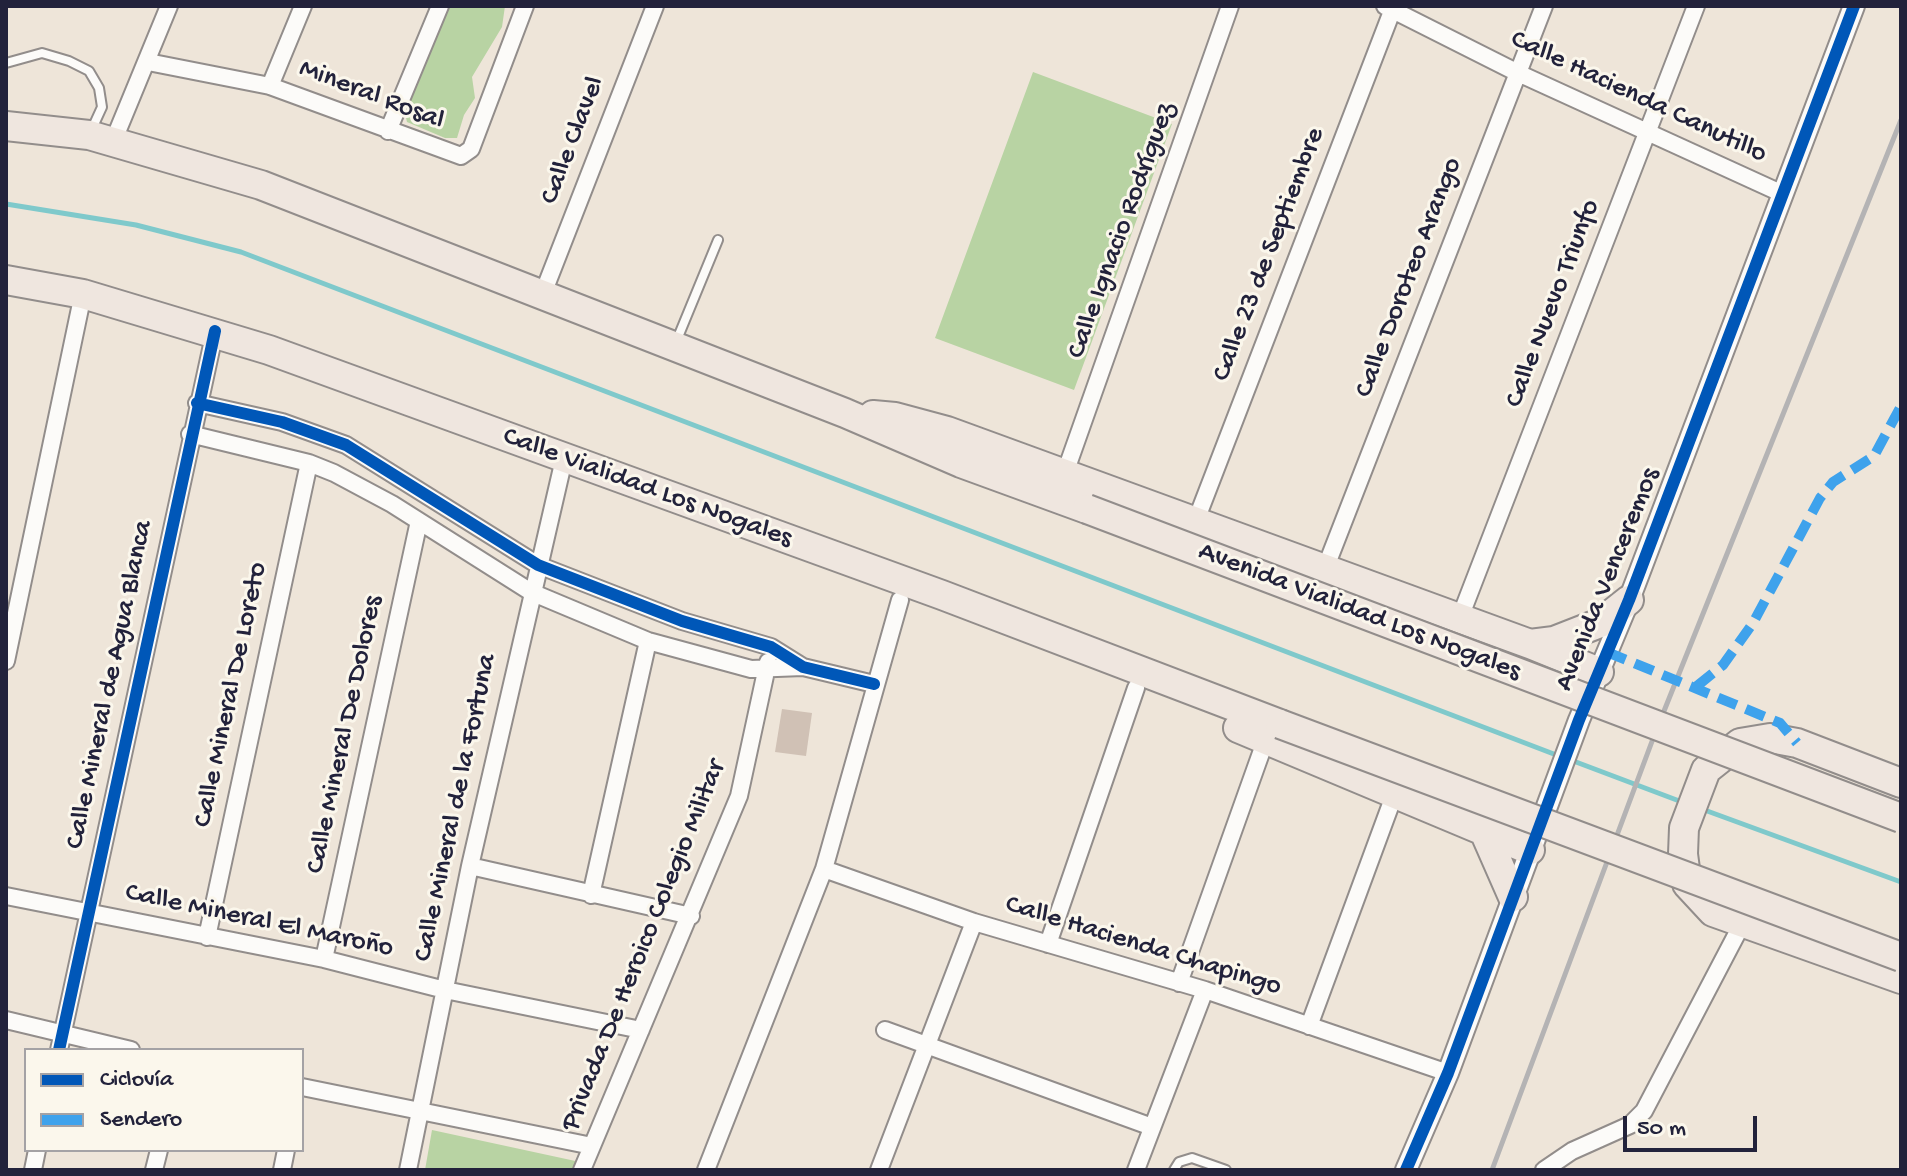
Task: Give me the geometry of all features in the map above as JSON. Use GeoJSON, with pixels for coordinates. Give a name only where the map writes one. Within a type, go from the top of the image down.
{"type":"FeatureCollection","features":[{"type":"Feature","properties":{"kind":"highway"},"geometry":{"type":"LineString","coordinates":[[6,126],[101,139],[261,185],[845,413],[923,423],[1530,644],[1599,672]]}},
{"type":"Feature","properties":{"kind":"highway","name":"Calle Vialidad Los Nogales"},"geometry":{"type":"LineString","coordinates":[[6,280],[83,294],[215,331],[742,523],[1273,731]]}},
{"type":"Feature","properties":{"kind":"highway","name":"Avenida Vialidad Los Nogales"},"geometry":{"type":"LineString","coordinates":[[845,413],[961,463],[1901,818]]}},
{"type":"Feature","properties":{"kind":"highway"},"geometry":{"type":"LineString","coordinates":[[742,523],[846,578],[900,600],[1136,688],[1273,731],[1901,957]]}},
{"type":"Feature","properties":{"kind":"highway"},"geometry":{"type":"LineString","coordinates":[[1530,644],[1554,641],[1600,623],[1629,600]]}},
{"type":"Feature","properties":{"kind":"highway"},"geometry":{"type":"LineString","coordinates":[[1273,731],[1395,793],[1530,850]]}},
{"type":"Feature","properties":{"kind":"highway"},"geometry":{"type":"LineString","coordinates":[[1901,783],[1829,753],[1770,738],[1740,743],[1706,770],[1684,828],[1683,854],[1687,884],[1697,899],[1713,912],[1901,979]]}},
{"type":"Feature","properties":{"kind":"highway"},"geometry":{"type":"LineString","coordinates":[[1484,831],[1513,897]]}},
{"type":"Feature","properties":{"kind":"street"},"geometry":{"type":"LineString","coordinates":[[270,86],[303,6]]}},
{"type":"Feature","properties":{"kind":"street"},"geometry":{"type":"LineString","coordinates":[[388,131],[440,6]]}},
{"type":"Feature","properties":{"kind":"street","name":"Mineral Rosal"},"geometry":{"type":"LineString","coordinates":[[148,62],[270,86],[455,156],[466,154],[525,6]]}},
{"type":"Feature","properties":{"kind":"street","name":"Calle Clavel"},"geometry":{"type":"LineString","coordinates":[[542,296],[655,6]]}},
{"type":"Feature","properties":{"kind":"street","name":"Calle Ignacio Rodríguez"},"geometry":{"type":"LineString","coordinates":[[1065,473],[1230,6]]}},
{"type":"Feature","properties":{"kind":"street","name":"Calle Doroteo Arango"},"geometry":{"type":"LineString","coordinates":[[1325,569],[1544,6]]}},
{"type":"Feature","properties":{"kind":"street","name":"Calle Nuevo Triunfo"},"geometry":{"type":"LineString","coordinates":[[1459,620],[1696,6]]}},
{"type":"Feature","properties":{"kind":"street","name":"Avenida Venceremos"},"geometry":{"type":"LineString","coordinates":[[1406,1170],[1448,1073],[1550,795],[1629,600],[1854,6]]}},
{"type":"Feature","properties":{"kind":"street"},"geometry":{"type":"LineString","coordinates":[[101,139],[148,62],[165,7]]}},
{"type":"Feature","properties":{"kind":"street","name":"Calle Hacienda Canutillo"},"geometry":{"type":"LineString","coordinates":[[1390,7],[1518,73],[1783,194]]}},
{"type":"Feature","properties":{"kind":"street","name":"Calle 23 de Septiembre"},"geometry":{"type":"LineString","coordinates":[[1195,523],[1390,7]]}},
{"type":"Feature","properties":{"kind":"street"},"geometry":{"type":"LineString","coordinates":[[6,661],[8,638],[83,294]]}},
{"type":"Feature","properties":{"kind":"street","name":"Calle Mineral de Agua Blanca"},"geometry":{"type":"LineString","coordinates":[[60,1042],[86,911],[215,331]]}},
{"type":"Feature","properties":{"kind":"street"},"geometry":{"type":"LineString","coordinates":[[197,403],[282,422],[346,445],[538,565],[682,621],[771,647],[803,667]]}},
{"type":"Feature","properties":{"kind":"street"},"geometry":{"type":"LineString","coordinates":[[190,434],[309,463],[419,521],[531,592],[648,641],[716,661],[766,670],[803,667],[874,684]]}},
{"type":"Feature","properties":{"kind":"street","name":"Calle Mineral de la Fortuna"},"geometry":{"type":"LineString","coordinates":[[408,1170],[470,866],[564,459]]}},
{"type":"Feature","properties":{"kind":"street","name":"Calle Mineral De Loreto"},"geometry":{"type":"LineString","coordinates":[[207,937],[309,463]]}},
{"type":"Feature","properties":{"kind":"street","name":"Calle Mineral De Dolores"},"geometry":{"type":"LineString","coordinates":[[324,959],[419,521]]}},
{"type":"Feature","properties":{"kind":"street"},"geometry":{"type":"LineString","coordinates":[[706,1170],[824,869],[900,600]]}},
{"type":"Feature","properties":{"kind":"street"},"geometry":{"type":"LineString","coordinates":[[591,895],[648,641]]}},
{"type":"Feature","properties":{"kind":"street","name":"Privada De Heroico Colegio Militar"},"geometry":{"type":"LineString","coordinates":[[582,1170],[739,796],[771,647]]}},
{"type":"Feature","properties":{"kind":"street"},"geometry":{"type":"LineString","coordinates":[[1048,944],[1136,688]]}},
{"type":"Feature","properties":{"kind":"street"},"geometry":{"type":"LineString","coordinates":[[1179,983],[1273,731]]}},
{"type":"Feature","properties":{"kind":"street"},"geometry":{"type":"LineString","coordinates":[[1309,1026],[1395,793]]}},
{"type":"Feature","properties":{"kind":"street"},"geometry":{"type":"LineString","coordinates":[[470,866],[691,916]]}},
{"type":"Feature","properties":{"kind":"street","name":"Calle Hacienda Chapingo"},"geometry":{"type":"LineString","coordinates":[[824,869],[974,922],[1205,990],[1448,1073]]}},
{"type":"Feature","properties":{"kind":"street","name":"Calle Mineral El Maroño"},"geometry":{"type":"LineString","coordinates":[[6,896],[324,959],[445,990],[641,1030]]}},
{"type":"Feature","properties":{"kind":"street"},"geometry":{"type":"LineString","coordinates":[[879,1170],[974,922]]}},
{"type":"Feature","properties":{"kind":"street"},"geometry":{"type":"LineString","coordinates":[[1544,1170],[1572,1151],[1630,1125],[1644,1111],[1742,924]]}},
{"type":"Feature","properties":{"kind":"street"},"geometry":{"type":"LineString","coordinates":[[1136,1170],[1205,990]]}},
{"type":"Feature","properties":{"kind":"street"},"geometry":{"type":"LineString","coordinates":[[6,1020],[60,1042],[113,1048]]}},
{"type":"Feature","properties":{"kind":"street"},"geometry":{"type":"LineString","coordinates":[[885,1030],[1152,1127]]}},
{"type":"Feature","properties":{"kind":"street"},"geometry":{"type":"LineString","coordinates":[[304,1087],[592,1146]]}},
{"type":"Feature","properties":{"kind":"lane"},"geometry":{"type":"LineString","coordinates":[[6,63],[42,53],[89,71],[99,88],[101,139]]}},
{"type":"Feature","properties":{"kind":"lane"},"geometry":{"type":"LineString","coordinates":[[675,346],[718,240]]}},
{"type":"Feature","properties":{"kind":"lane"},"geometry":{"type":"LineString","coordinates":[[1174,1170],[1179,1162],[1192,1158],[1226,1170]]}},
{"type":"Feature","properties":{"kind":"green space"},"geometry":{"type":"Polygon","coordinates":[[[449,6],[505,6],[502,27],[472,77],[475,98],[464,115],[457,138],[445,138],[407,122],[405,113],[449,6]]]}},
{"type":"Feature","properties":{"kind":"green space"},"geometry":{"type":"Polygon","coordinates":[[[1033,72],[1172,124],[1074,390],[935,338],[1033,72]]]}},
{"type":"Feature","properties":{"kind":"green space"},"geometry":{"type":"Polygon","coordinates":[[[432,1130],[580,1162],[577,1170],[425,1170],[432,1130]]]}},
{"type":"Feature","properties":{"kind":"building"},"geometry":{"type":"Polygon","coordinates":[[[782,709],[812,713],[806,756],[775,752],[782,709]]]}},
{"type":"Feature","properties":{"kind":"waterway"},"geometry":{"type":"LineString","coordinates":[[6,204],[136,225],[241,252],[1559,756]]}},
{"type":"Feature","properties":{"kind":"waterway"},"geometry":{"type":"LineString","coordinates":[[1568,759],[1682,802]]}},
{"type":"Feature","properties":{"kind":"waterway"},"geometry":{"type":"LineString","coordinates":[[1699,808],[1901,882]]}},
{"type":"Feature","properties":{"kind":"railway"},"geometry":{"type":"LineString","coordinates":[[1492,1170],[1654,736],[1901,120]]}},
{"type":"Feature","properties":{"kind":"marked path"},"geometry":{"type":"LineString","coordinates":[[1697,686],[1723,665],[1753,623],[1820,498],[1833,482],[1874,456],[1901,406]]}},
{"type":"Feature","properties":{"kind":"marked path"},"geometry":{"type":"LineString","coordinates":[[1607,652],[1780,723],[1797,743]]}},
{"type":"Feature","properties":{"kind":"cycle path"},"geometry":{"type":"LineString","coordinates":[[1406,1170],[1448,1073],[1579,720],[1629,600],[1854,6]]}},
{"type":"Feature","properties":{"kind":"cycle path"},"geometry":{"type":"LineString","coordinates":[[59,1048],[215,331]]}},
{"type":"Feature","properties":{"kind":"cycle path"},"geometry":{"type":"LineString","coordinates":[[197,403],[282,422],[346,445],[538,565],[682,621],[771,647],[803,667],[874,684]]}}]}
